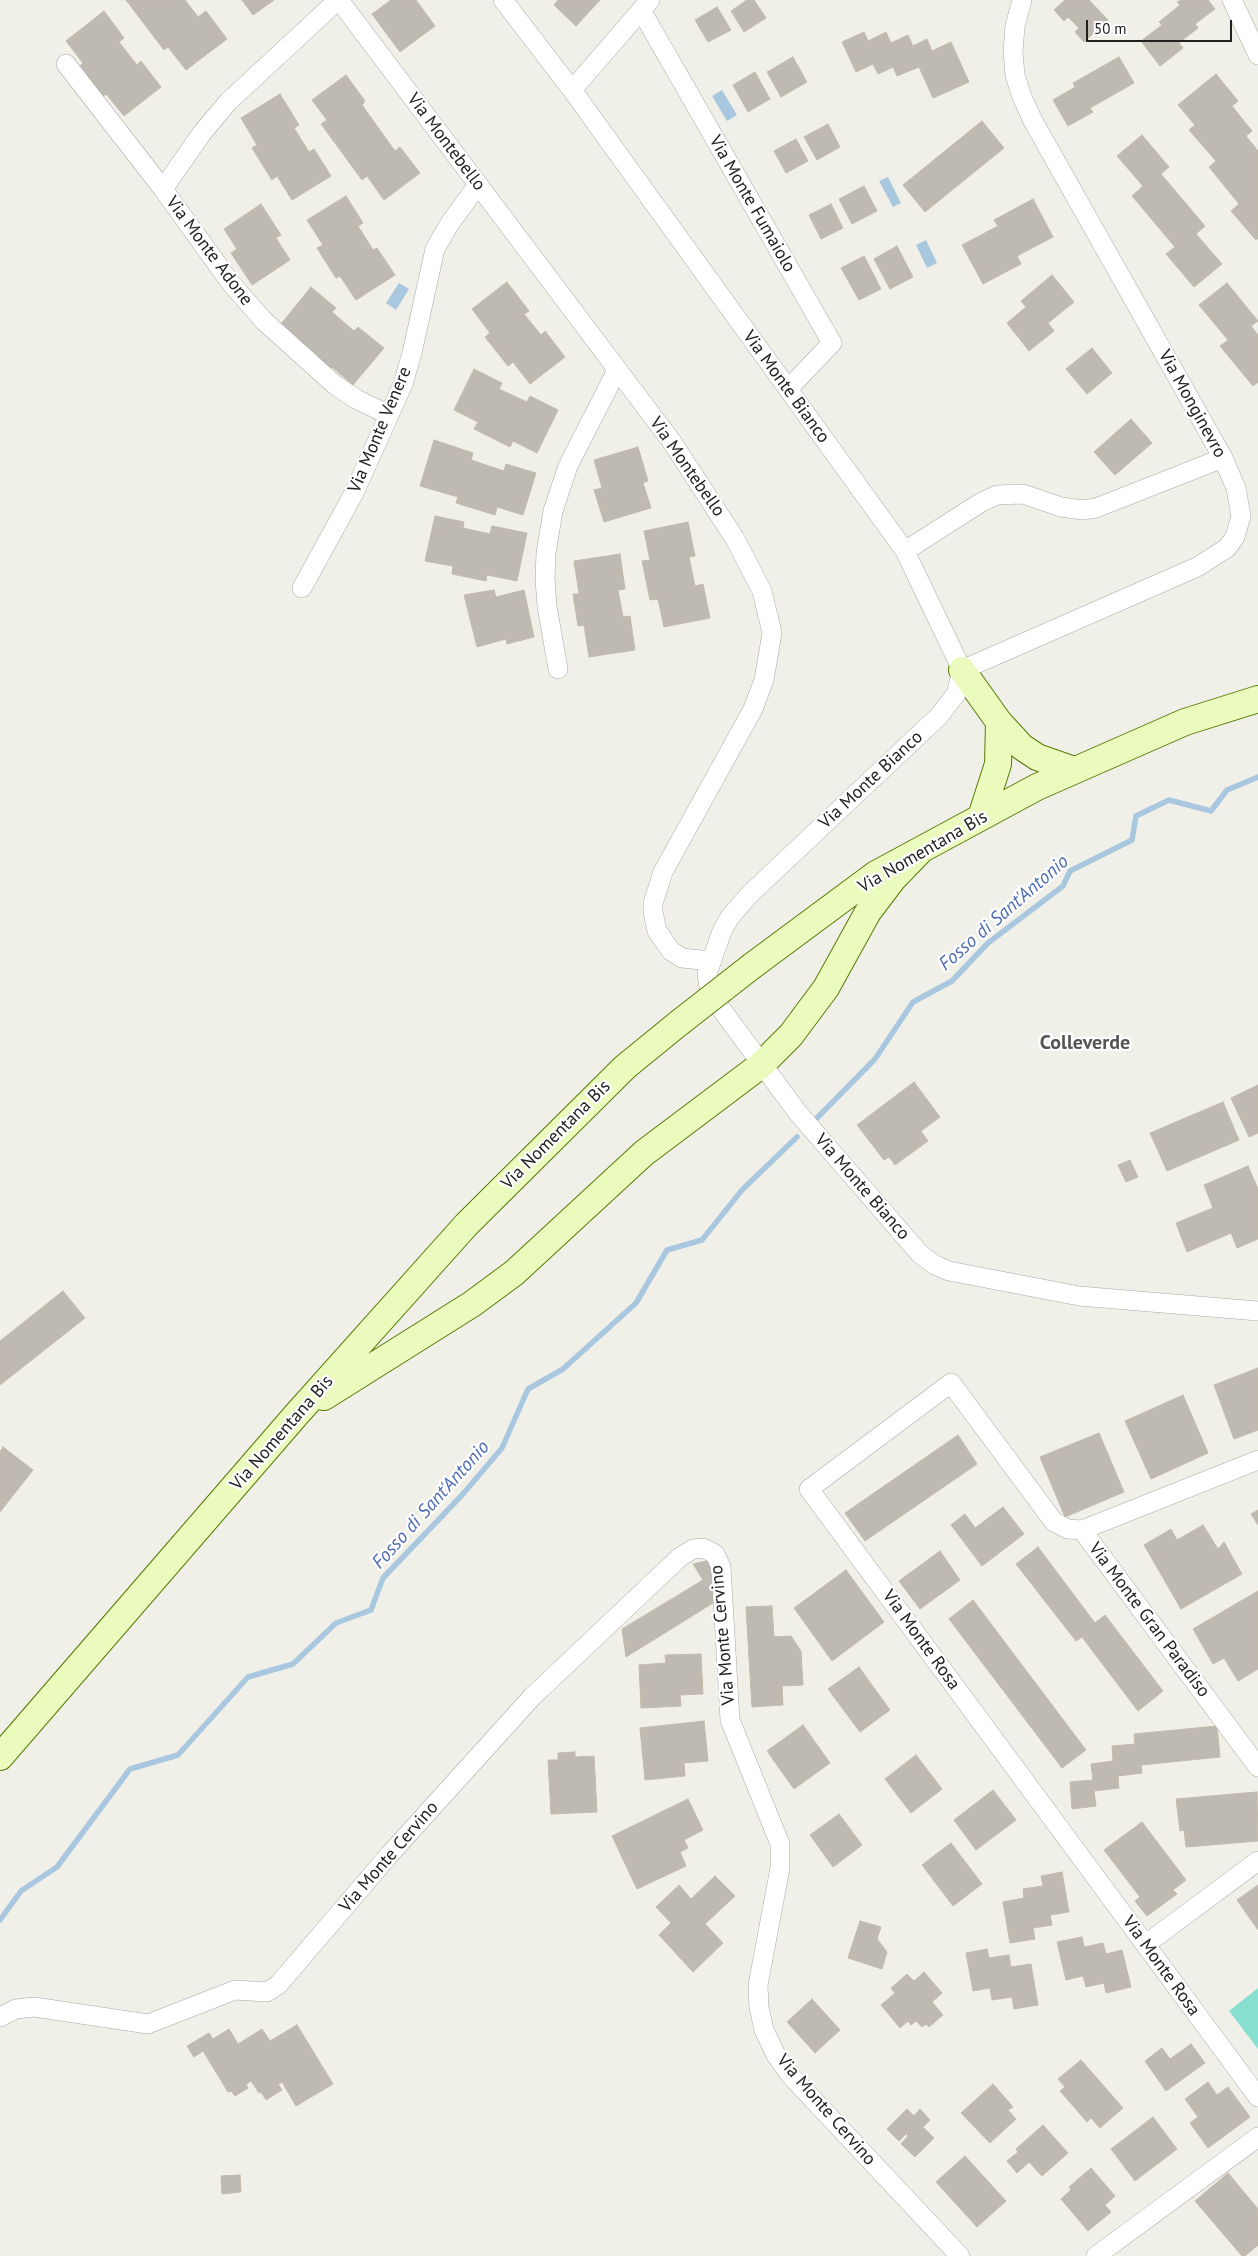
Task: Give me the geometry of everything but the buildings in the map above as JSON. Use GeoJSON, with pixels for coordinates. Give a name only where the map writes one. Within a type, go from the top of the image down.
{"type":"FeatureCollection","features":[{"type":"Feature","properties":{"kind":"main road"},"geometry":{"type":"LineString","coordinates":[[962,670],[999,722],[1028,752],[1074,770]]}},
{"type":"Feature","properties":{"kind":"main road","name":"Via Nomentana Bis"},"geometry":{"type":"LineString","coordinates":[[0,1757],[296,1415],[466,1226],[625,1067],[752,966],[876,874],[1037,787],[1074,770],[1185,722],[1258,699]]}},
{"type":"Feature","properties":{"kind":"main road"},"geometry":{"type":"LineString","coordinates":[[981,818],[998,764],[999,722]]}},
{"type":"Feature","properties":{"kind":"main road"},"geometry":{"type":"LineString","coordinates":[[296,1415],[472,1304],[500,1283],[657,1142],[761,1065],[791,1036],[826,988],[868,912],[893,879],[921,850]]}},
{"type":"Feature","properties":{"kind":"street","name":"Via Montebello"},"geometry":{"type":"LineString","coordinates":[[338,0],[672,442],[732,533],[762,591],[771,620],[772,642],[769,664],[754,709],[662,872],[655,896],[654,923],[665,944],[682,958],[711,961]]}},
{"type":"Feature","properties":{"kind":"street","name":"Via Monte Adone"},"geometry":{"type":"LineString","coordinates":[[338,0],[228,102],[202,133],[163,189],[240,295],[277,334],[335,385],[356,399],[390,415]]}},
{"type":"Feature","properties":{"kind":"street","name":"Via Monte Bianco"},"geometry":{"type":"LineString","coordinates":[[503,0],[572,90],[905,552],[962,670],[956,694],[939,716],[750,894],[730,917],[722,931],[707,974],[709,987],[716,1002],[798,1113],[920,1254],[935,1265],[949,1271],[1079,1296],[1258,1311]]}},
{"type":"Feature","properties":{"kind":"street","name":"Via Monginevro"},"geometry":{"type":"LineString","coordinates":[[962,670],[1197,567],[1227,548],[1235,538],[1241,516],[1236,488],[1223,458],[1027,110],[1015,75],[1013,52],[1015,26],[1022,0]]}},
{"type":"Feature","properties":{"kind":"street"},"geometry":{"type":"LineString","coordinates":[[1232,0],[1258,55]]}},
{"type":"Feature","properties":{"kind":"street"},"geometry":{"type":"LineString","coordinates":[[572,90],[646,5]]}},
{"type":"Feature","properties":{"kind":"street","name":"Via Monte Fumaiolo"},"geometry":{"type":"LineString","coordinates":[[646,5],[832,343],[788,389]]}},
{"type":"Feature","properties":{"kind":"street"},"geometry":{"type":"LineString","coordinates":[[66,64],[163,189]]}},
{"type":"Feature","properties":{"kind":"street","name":"Via Monte Venere"},"geometry":{"type":"LineString","coordinates":[[302,588],[354,493],[390,415],[411,358],[435,249],[450,223],[478,185]]}},
{"type":"Feature","properties":{"kind":"street"},"geometry":{"type":"LineString","coordinates":[[558,669],[547,606],[545,579],[546,553],[553,511],[568,466],[617,370]]}},
{"type":"Feature","properties":{"kind":"street"},"geometry":{"type":"LineString","coordinates":[[905,552],[980,503],[997,495],[1023,494],[1068,510],[1096,508],[1223,458]]}},
{"type":"Feature","properties":{"kind":"street","name":"Via Monte Rosa"},"geometry":{"type":"LineString","coordinates":[[1082,1530],[1068,1529],[1054,1522],[951,1383],[809,1489],[1258,2097]]}},
{"type":"Feature","properties":{"kind":"street","name":"Via Monte Gran Paradiso"},"geometry":{"type":"LineString","coordinates":[[1258,1460],[1082,1530],[1258,1767]]}},
{"type":"Feature","properties":{"kind":"street","name":"Via Monte Cervino"},"geometry":{"type":"LineString","coordinates":[[0,2017],[16,2009],[34,2007],[148,2024],[235,1990],[267,1992],[278,1984],[390,1854],[532,1697],[680,1557],[696,1548],[708,1549],[717,1557],[721,1567],[730,1720],[780,1844],[780,1868],[758,1985],[759,2007],[764,2030],[776,2055],[797,2082],[960,2256]]}},
{"type":"Feature","properties":{"kind":"street"},"geometry":{"type":"LineString","coordinates":[[1146,1944],[1258,1861]]}},
{"type":"Feature","properties":{"kind":"street"},"geometry":{"type":"LineString","coordinates":[[1096,2256],[1258,2137]]}},
{"type":"Feature","properties":{"kind":"shaded area"},"geometry":{"type":"Polygon","coordinates":[[[722,90],[737,115],[727,121],[712,96],[722,90]]]}},
{"type":"Feature","properties":{"kind":"shaded area"},"geometry":{"type":"Polygon","coordinates":[[[888,177],[901,203],[893,207],[879,181],[888,177]]]}},
{"type":"Feature","properties":{"kind":"shaded area"},"geometry":{"type":"Polygon","coordinates":[[[926,240],[937,263],[927,268],[916,245],[926,240]]]}},
{"type":"Feature","properties":{"kind":"shaded area"},"geometry":{"type":"Polygon","coordinates":[[[399,283],[409,289],[396,310],[386,303],[399,283]]]}},
{"type":"Feature","properties":{"kind":"shaded area"},"geometry":{"type":"Polygon","coordinates":[[[1258,1988],[1258,2049],[1229,2011],[1258,1988]]]}},
{"type":"Feature","properties":{"kind":"waterway","name":"Fosso di Sant'Antonio"},"geometry":{"type":"LineString","coordinates":[[817,1118],[875,1059],[913,1002],[952,981],[988,943],[1063,886],[1070,871],[1132,840],[1136,816],[1169,800],[1211,811],[1227,790],[1258,777]]}},
{"type":"Feature","properties":{"kind":"waterway","name":"Fosso di Sant'Antonio"},"geometry":{"type":"LineString","coordinates":[[0,1920],[21,1891],[57,1867],[130,1769],[178,1755],[248,1677],[293,1664],[336,1623],[371,1610],[383,1578],[463,1494],[502,1448],[528,1389],[563,1369],[636,1303],[667,1250],[702,1240],[742,1190],[797,1137]]}},
{"type":"Feature","properties":{"kind":"district","name":"Colleverde"},"geometry":{"type":"Point","coordinates":[1085,1043]}}]}
